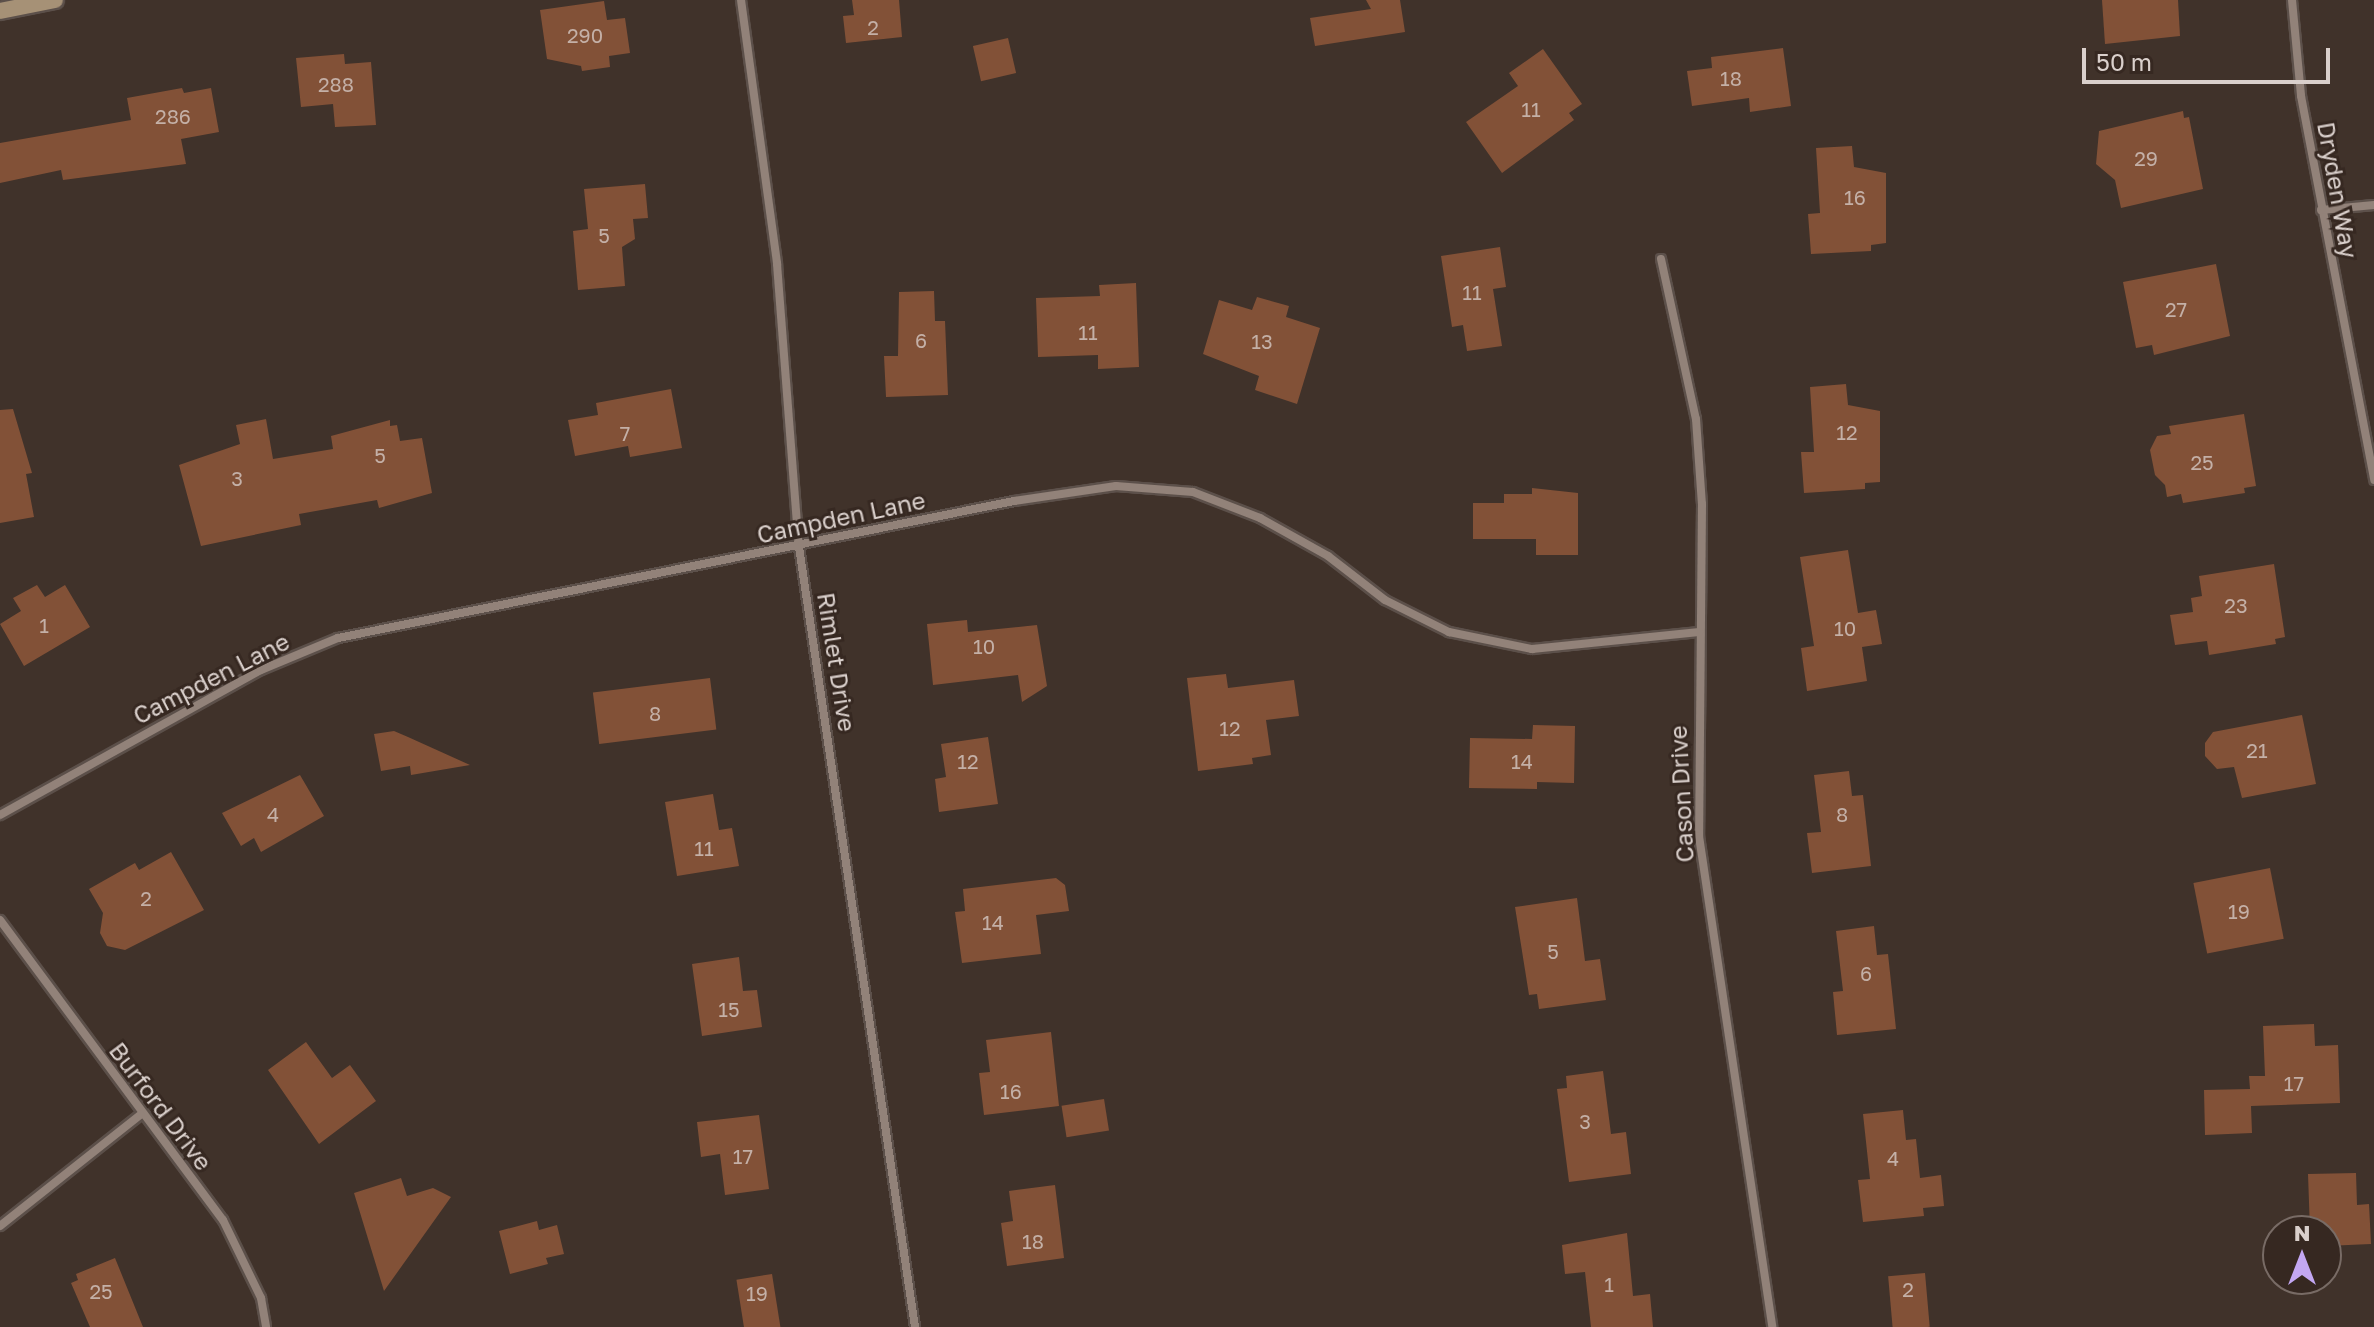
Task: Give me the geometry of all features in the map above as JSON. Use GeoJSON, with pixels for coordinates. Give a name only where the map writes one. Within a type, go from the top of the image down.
{"type":"FeatureCollection","features":[{"type":"Feature","properties":{"kind":"street"},"geometry":{"type":"LineString","coordinates":[[0,11],[55,0]]}},
{"type":"Feature","properties":{"kind":"street","name":"Rimlet Drive"},"geometry":{"type":"LineString","coordinates":[[741,0],[777,264],[799,547],[915,1327]]}},
{"type":"Feature","properties":{"kind":"street","name":"Dryden Way"},"geometry":{"type":"LineString","coordinates":[[2292,0],[2301,96],[2374,480]]}},
{"type":"Feature","properties":{"kind":"street"},"geometry":{"type":"LineString","coordinates":[[2321,210],[2374,205]]}},
{"type":"Feature","properties":{"kind":"street","name":"Cason Drive"},"geometry":{"type":"LineString","coordinates":[[1661,259],[1696,419],[1702,504],[1699,836],[1772,1327]]}},
{"type":"Feature","properties":{"kind":"street","name":"Campden Lane"},"geometry":{"type":"LineString","coordinates":[[0,815],[261,670],[338,638],[1014,501],[1102,488],[1193,492],[1260,518],[1328,556],[1385,600],[1449,632],[1532,649],[1699,632]]}},
{"type":"Feature","properties":{"kind":"street","name":"Burford Drive"},"geometry":{"type":"LineString","coordinates":[[0,920],[140,1115],[223,1220],[261,1298],[266,1327]]}},
{"type":"Feature","properties":{"kind":"street"},"geometry":{"type":"LineString","coordinates":[[0,1226],[140,1115]]}},
{"type":"Feature","properties":{"kind":"building"},"geometry":{"type":"Polygon","coordinates":[[[852,0],[899,0],[902,37],[846,43],[843,16],[854,15],[852,0]]]}},
{"type":"Feature","properties":{"kind":"building"},"geometry":{"type":"Polygon","coordinates":[[[1366,0],[1400,0],[1405,32],[1315,46],[1310,18],[1371,9],[1366,0]]]}},
{"type":"Feature","properties":{"kind":"building"},"geometry":{"type":"Polygon","coordinates":[[[2102,0],[2178,0],[2180,36],[2105,44],[2102,0]]]}},
{"type":"Feature","properties":{"kind":"building"},"geometry":{"type":"Polygon","coordinates":[[[604,1],[607,20],[625,18],[630,53],[609,56],[610,67],[582,71],[581,66],[547,59],[540,10],[604,1]]]}},
{"type":"Feature","properties":{"kind":"building"},"geometry":{"type":"Polygon","coordinates":[[[1008,38],[1016,73],[981,81],[973,46],[1008,38]]]}},
{"type":"Feature","properties":{"kind":"building"},"geometry":{"type":"Polygon","coordinates":[[[1783,48],[1791,106],[1750,112],[1749,98],[1692,106],[1687,71],[1712,68],[1711,57],[1783,48]]]}},
{"type":"Feature","properties":{"kind":"building"},"geometry":{"type":"Polygon","coordinates":[[[1543,49],[1582,104],[1569,113],[1574,120],[1502,173],[1466,122],[1518,86],[1509,73],[1543,49]]]}},
{"type":"Feature","properties":{"kind":"building"},"geometry":{"type":"Polygon","coordinates":[[[344,54],[345,64],[371,62],[376,125],[335,127],[333,104],[301,107],[296,58],[344,54]]]}},
{"type":"Feature","properties":{"kind":"building"},"geometry":{"type":"Polygon","coordinates":[[[182,88],[184,93],[211,88],[219,132],[181,139],[186,164],[63,180],[61,170],[0,183],[0,143],[131,120],[127,98],[182,88]]]}},
{"type":"Feature","properties":{"kind":"building"},"geometry":{"type":"Polygon","coordinates":[[[2183,111],[2184,118],[2189,117],[2203,189],[2121,208],[2115,180],[2096,164],[2099,131],[2183,111]]]}},
{"type":"Feature","properties":{"kind":"building"},"geometry":{"type":"Polygon","coordinates":[[[1852,146],[1854,167],[1886,173],[1886,243],[1871,245],[1871,251],[1811,254],[1808,214],[1820,213],[1816,148],[1852,146]]]}},
{"type":"Feature","properties":{"kind":"building"},"geometry":{"type":"Polygon","coordinates":[[[645,184],[648,218],[633,219],[635,239],[622,247],[625,286],[578,290],[573,231],[588,229],[584,189],[645,184]]]}},
{"type":"Feature","properties":{"kind":"building"},"geometry":{"type":"Polygon","coordinates":[[[1500,247],[1506,287],[1493,289],[1502,346],[1467,351],[1463,325],[1452,327],[1441,256],[1500,247]]]}},
{"type":"Feature","properties":{"kind":"building"},"geometry":{"type":"Polygon","coordinates":[[[2216,264],[2230,336],[2154,355],[2152,345],[2136,348],[2123,282],[2216,264]]]}},
{"type":"Feature","properties":{"kind":"building"},"geometry":{"type":"Polygon","coordinates":[[[1136,283],[1139,367],[1098,369],[1098,355],[1038,357],[1036,298],[1100,296],[1099,285],[1136,283]]]}},
{"type":"Feature","properties":{"kind":"building"},"geometry":{"type":"Polygon","coordinates":[[[934,291],[935,321],[945,321],[948,395],[886,397],[884,356],[898,356],[899,292],[934,291]]]}},
{"type":"Feature","properties":{"kind":"building"},"geometry":{"type":"Polygon","coordinates":[[[1257,297],[1289,306],[1286,317],[1320,328],[1297,404],[1255,390],[1259,376],[1203,354],[1219,300],[1252,310],[1257,297]]]}},
{"type":"Feature","properties":{"kind":"building"},"geometry":{"type":"Polygon","coordinates":[[[1846,384],[1848,405],[1880,411],[1880,482],[1865,483],[1865,489],[1804,493],[1801,452],[1814,452],[1810,387],[1846,384]]]}},
{"type":"Feature","properties":{"kind":"building"},"geometry":{"type":"Polygon","coordinates":[[[671,389],[682,448],[630,457],[628,446],[575,456],[568,420],[598,415],[596,403],[671,389]]]}},
{"type":"Feature","properties":{"kind":"building"},"geometry":{"type":"Polygon","coordinates":[[[13,409],[32,473],[26,474],[34,517],[0,523],[0,410],[13,409]]]}},
{"type":"Feature","properties":{"kind":"building"},"geometry":{"type":"Polygon","coordinates":[[[2244,414],[2256,486],[2244,488],[2245,493],[2183,503],[2181,494],[2167,497],[2165,485],[2155,475],[2150,450],[2157,436],[2171,434],[2169,426],[2244,414]]]}},
{"type":"Feature","properties":{"kind":"building"},"geometry":{"type":"Polygon","coordinates":[[[266,419],[273,459],[333,449],[331,436],[390,420],[390,426],[397,425],[400,441],[422,438],[432,493],[379,508],[377,500],[299,514],[301,525],[201,546],[179,465],[240,444],[236,425],[266,419]]]}},
{"type":"Feature","properties":{"kind":"building"},"geometry":{"type":"Polygon","coordinates":[[[1532,488],[1578,493],[1578,555],[1536,555],[1536,539],[1473,539],[1473,503],[1504,503],[1504,494],[1532,494],[1532,488]]]}},
{"type":"Feature","properties":{"kind":"building"},"geometry":{"type":"Polygon","coordinates":[[[1848,550],[1858,613],[1876,610],[1882,644],[1862,647],[1867,681],[1807,691],[1801,648],[1814,646],[1800,557],[1848,550]]]}},
{"type":"Feature","properties":{"kind":"building"},"geometry":{"type":"Polygon","coordinates":[[[2274,564],[2285,637],[2275,639],[2276,644],[2209,655],[2207,641],[2175,645],[2170,615],[2193,612],[2191,598],[2202,596],[2199,576],[2274,564]]]}},
{"type":"Feature","properties":{"kind":"building"},"geometry":{"type":"Polygon","coordinates":[[[37,585],[45,597],[65,585],[90,627],[24,666],[0,624],[21,611],[13,598],[37,585]]]}},
{"type":"Feature","properties":{"kind":"building"},"geometry":{"type":"Polygon","coordinates":[[[967,620],[968,632],[1037,625],[1047,686],[1022,702],[1018,675],[933,685],[927,624],[967,620]]]}},
{"type":"Feature","properties":{"kind":"building"},"geometry":{"type":"Polygon","coordinates":[[[1226,674],[1228,688],[1294,680],[1299,716],[1266,720],[1271,755],[1252,758],[1253,764],[1198,771],[1187,678],[1226,674]]]}},
{"type":"Feature","properties":{"kind":"building"},"geometry":{"type":"Polygon","coordinates":[[[710,678],[716,730],[599,744],[593,692],[710,678]]]}},
{"type":"Feature","properties":{"kind":"building"},"geometry":{"type":"Polygon","coordinates":[[[2302,715],[2316,784],[2242,798],[2234,767],[2217,769],[2205,756],[2205,743],[2213,732],[2302,715]]]}},
{"type":"Feature","properties":{"kind":"building"},"geometry":{"type":"Polygon","coordinates":[[[1533,725],[1575,726],[1574,783],[1537,782],[1537,789],[1469,788],[1470,738],[1532,739],[1533,725]]]}},
{"type":"Feature","properties":{"kind":"building"},"geometry":{"type":"Polygon","coordinates":[[[394,731],[470,765],[411,775],[410,766],[381,771],[374,734],[394,731]]]}},
{"type":"Feature","properties":{"kind":"building"},"geometry":{"type":"Polygon","coordinates":[[[988,737],[998,804],[939,812],[935,779],[946,777],[941,744],[988,737]]]}},
{"type":"Feature","properties":{"kind":"building"},"geometry":{"type":"Polygon","coordinates":[[[1849,771],[1852,796],[1863,795],[1871,866],[1812,873],[1807,833],[1821,832],[1814,775],[1849,771]]]}},
{"type":"Feature","properties":{"kind":"building"},"geometry":{"type":"Polygon","coordinates":[[[300,775],[324,816],[261,852],[254,838],[241,846],[222,813],[300,775]]]}},
{"type":"Feature","properties":{"kind":"building"},"geometry":{"type":"Polygon","coordinates":[[[713,794],[719,830],[732,828],[739,866],[677,876],[665,802],[713,794]]]}},
{"type":"Feature","properties":{"kind":"building"},"geometry":{"type":"Polygon","coordinates":[[[171,852],[204,910],[125,950],[107,946],[100,933],[103,913],[89,889],[135,863],[139,870],[171,852]]]}},
{"type":"Feature","properties":{"kind":"building"},"geometry":{"type":"Polygon","coordinates":[[[2270,868],[2284,939],[2207,954],[2193,883],[2270,868]]]}},
{"type":"Feature","properties":{"kind":"building"},"geometry":{"type":"Polygon","coordinates":[[[1056,878],[1065,885],[1069,911],[1036,915],[1041,954],[962,963],[955,912],[965,911],[963,889],[1056,878]]]}},
{"type":"Feature","properties":{"kind":"building"},"geometry":{"type":"Polygon","coordinates":[[[1577,898],[1585,961],[1600,959],[1606,1000],[1539,1009],[1537,994],[1529,995],[1515,907],[1577,898]]]}},
{"type":"Feature","properties":{"kind":"building"},"geometry":{"type":"Polygon","coordinates":[[[1874,926],[1877,955],[1888,954],[1896,1029],[1837,1035],[1833,992],[1843,991],[1836,931],[1874,926]]]}},
{"type":"Feature","properties":{"kind":"building"},"geometry":{"type":"Polygon","coordinates":[[[739,957],[743,991],[757,990],[762,1027],[702,1036],[692,964],[739,957]]]}},
{"type":"Feature","properties":{"kind":"building"},"geometry":{"type":"Polygon","coordinates":[[[2314,1024],[2315,1046],[2338,1045],[2340,1103],[2251,1106],[2252,1133],[2205,1135],[2204,1090],[2250,1089],[2249,1076],[2265,1076],[2263,1026],[2314,1024]]]}},
{"type":"Feature","properties":{"kind":"building"},"geometry":{"type":"Polygon","coordinates":[[[1051,1032],[1059,1106],[984,1115],[979,1073],[990,1072],[986,1040],[1051,1032]]]}},
{"type":"Feature","properties":{"kind":"building"},"geometry":{"type":"Polygon","coordinates":[[[306,1042],[332,1078],[350,1065],[376,1101],[319,1144],[268,1070],[306,1042]]]}},
{"type":"Feature","properties":{"kind":"building"},"geometry":{"type":"Polygon","coordinates":[[[1603,1071],[1611,1134],[1626,1132],[1631,1174],[1569,1182],[1557,1089],[1567,1088],[1566,1076],[1603,1071]]]}},
{"type":"Feature","properties":{"kind":"building"},"geometry":{"type":"Polygon","coordinates":[[[1104,1099],[1109,1131],[1067,1137],[1062,1106],[1104,1099]]]}},
{"type":"Feature","properties":{"kind":"building"},"geometry":{"type":"Polygon","coordinates":[[[1903,1110],[1906,1140],[1916,1139],[1920,1178],[1941,1175],[1944,1206],[1923,1208],[1924,1216],[1863,1222],[1858,1180],[1870,1179],[1863,1114],[1903,1110]]]}},
{"type":"Feature","properties":{"kind":"building"},"geometry":{"type":"Polygon","coordinates":[[[759,1115],[769,1189],[725,1195],[720,1154],[701,1157],[697,1122],[759,1115]]]}},
{"type":"Feature","properties":{"kind":"building"},"geometry":{"type":"Polygon","coordinates":[[[2356,1173],[2357,1205],[2369,1204],[2371,1244],[2342,1245],[2342,1215],[2309,1215],[2308,1174],[2356,1173]]]}},
{"type":"Feature","properties":{"kind":"building"},"geometry":{"type":"Polygon","coordinates":[[[401,1178],[407,1196],[433,1188],[451,1197],[384,1291],[354,1193],[401,1178]]]}},
{"type":"Feature","properties":{"kind":"building"},"geometry":{"type":"Polygon","coordinates":[[[1055,1185],[1064,1258],[1007,1266],[1001,1223],[1013,1221],[1009,1191],[1055,1185]]]}},
{"type":"Feature","properties":{"kind":"building"},"geometry":{"type":"Polygon","coordinates":[[[537,1221],[539,1230],[557,1225],[564,1254],[546,1258],[548,1264],[510,1274],[499,1231],[537,1221]]]}},
{"type":"Feature","properties":{"kind":"building"},"geometry":{"type":"Polygon","coordinates":[[[1627,1233],[1633,1296],[1650,1294],[1653,1327],[1591,1327],[1585,1272],[1565,1274],[1562,1245],[1627,1233]]]}},
{"type":"Feature","properties":{"kind":"building"},"geometry":{"type":"Polygon","coordinates":[[[115,1258],[143,1327],[90,1327],[71,1283],[78,1280],[76,1274],[115,1258]]]}},
{"type":"Feature","properties":{"kind":"building"},"geometry":{"type":"Polygon","coordinates":[[[1925,1273],[1930,1327],[1893,1327],[1888,1276],[1925,1273]]]}},
{"type":"Feature","properties":{"kind":"building"},"geometry":{"type":"Polygon","coordinates":[[[772,1274],[780,1327],[744,1327],[736,1280],[772,1274]]]}}]}
